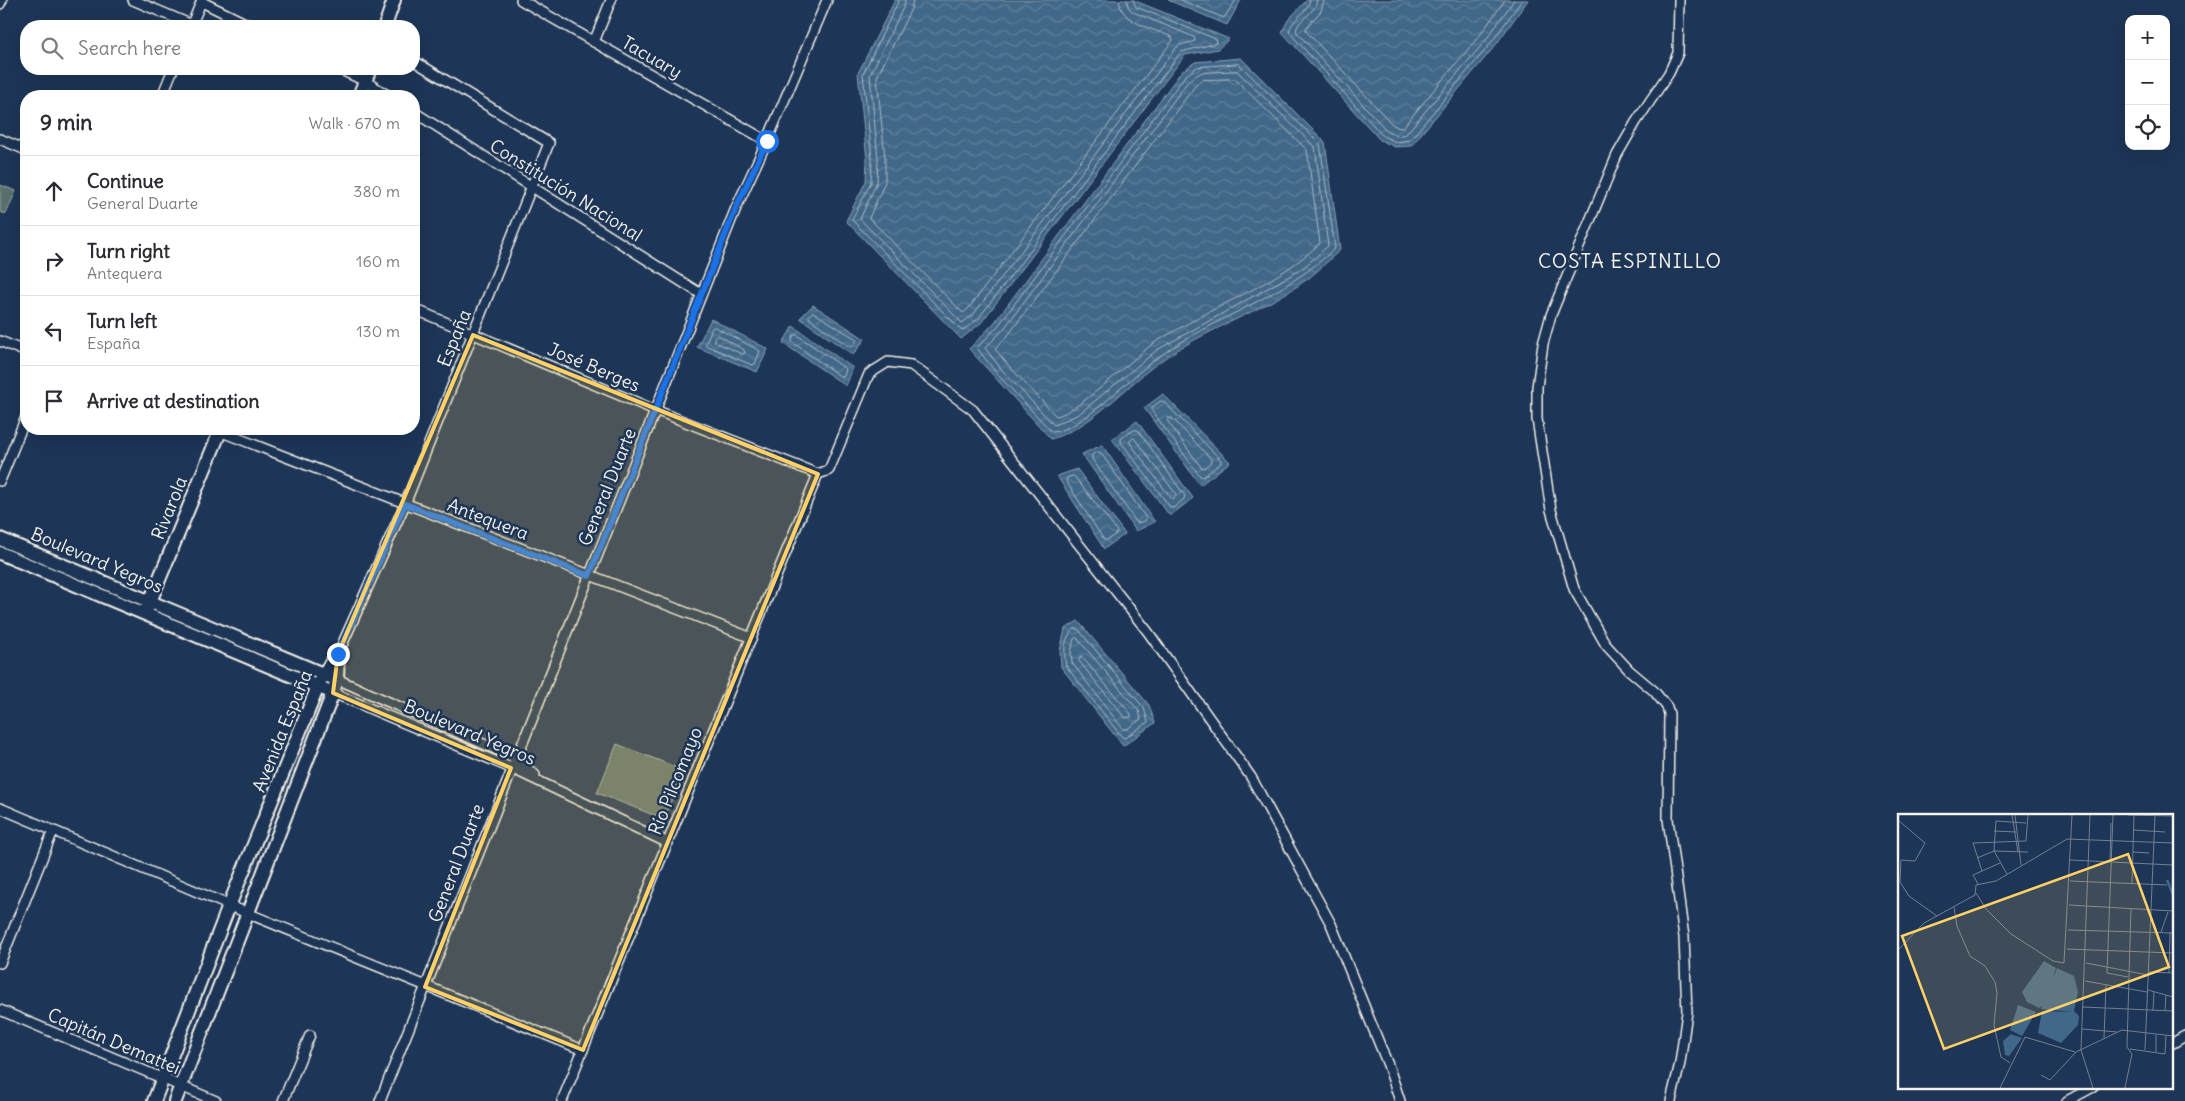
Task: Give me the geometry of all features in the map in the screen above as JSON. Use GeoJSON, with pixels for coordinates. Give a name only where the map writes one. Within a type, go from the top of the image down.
{"type":"FeatureCollection","features":[{"type":"Feature","properties":{"kind":"street"},"geometry":{"type":"LineString","coordinates":[[0,4],[2,0]]}},
{"type":"Feature","properties":{"kind":"street"},"geometry":{"type":"LineString","coordinates":[[133,0],[179,20]]}},
{"type":"Feature","properties":{"kind":"street"},"geometry":{"type":"LineString","coordinates":[[387,20],[394,0]]}},
{"type":"Feature","properties":{"kind":"street","name":"Tacuary"},"geometry":{"type":"LineString","coordinates":[[521,0],[767,141]]}},
{"type":"Feature","properties":{"kind":"street"},"geometry":{"type":"LineString","coordinates":[[594,42],[611,0]]}},
{"type":"Feature","properties":{"kind":"street","name":"General Duarte"},"geometry":{"type":"LineString","coordinates":[[380,1101],[701,294],[736,208],[767,141],[827,0]]}},
{"type":"Feature","properties":{"kind":"street"},"geometry":{"type":"LineString","coordinates":[[1671,1101],[1680,1063],[1687,1012],[1684,937],[1668,819],[1669,714],[1667,707],[1658,695],[1629,670],[1606,645],[1574,588],[1551,510],[1537,419],[1537,387],[1545,337],[1551,315],[1617,155],[1636,122],[1669,73],[1678,53],[1679,0]]}},
{"type":"Feature","properties":{"kind":"street"},"geometry":{"type":"LineString","coordinates":[[193,20],[202,1],[239,20]]}},
{"type":"Feature","properties":{"kind":"street","name":"España"},"geometry":{"type":"LineString","coordinates":[[338,654],[405,504],[549,143],[420,65]]}},
{"type":"Feature","properties":{"kind":"street"},"geometry":{"type":"LineString","coordinates":[[164,90],[171,75]]}},
{"type":"Feature","properties":{"kind":"street"},"geometry":{"type":"LineString","coordinates":[[352,75],[379,90]]}},
{"type":"Feature","properties":{"kind":"street"},"geometry":{"type":"LineString","coordinates":[[362,90],[368,75]]}},
{"type":"Feature","properties":{"kind":"street","name":"Constitución Nacional"},"geometry":{"type":"LineString","coordinates":[[420,116],[701,294]]}},
{"type":"Feature","properties":{"kind":"street"},"geometry":{"type":"LineString","coordinates":[[0,139],[20,147]]}},
{"type":"Feature","properties":{"kind":"street","name":"José Berges"},"geometry":{"type":"LineString","coordinates":[[420,312],[655,410],[818,474]]}},
{"type":"Feature","properties":{"kind":"street"},"geometry":{"type":"LineString","coordinates":[[0,341],[20,349]]}},
{"type":"Feature","properties":{"kind":"street"},"geometry":{"type":"LineString","coordinates":[[818,474],[829,470],[870,374],[888,362],[911,365],[974,410],[1148,632],[1251,777],[1331,924],[1388,1065],[1400,1101]]}},
{"type":"Feature","properties":{"kind":"street"},"geometry":{"type":"LineString","coordinates":[[0,481],[20,432]]}},
{"type":"Feature","properties":{"kind":"street","name":"Rivarola"},"geometry":{"type":"LineString","coordinates":[[145,614],[216,435]]}},
{"type":"Feature","properties":{"kind":"street","name":"Antequera"},"geometry":{"type":"LineString","coordinates":[[231,435],[752,638]]}},
{"type":"Feature","properties":{"kind":"street","name":"Río Pilcomayo"},"geometry":{"type":"LineString","coordinates":[[562,1101],[818,474]]}},
{"type":"Feature","properties":{"kind":"street","name":"Boulevard Yegros"},"geometry":{"type":"LineString","coordinates":[[0,539],[323,674],[515,758],[542,782]]}},
{"type":"Feature","properties":{"kind":"street","name":"Boulevard Yegros"},"geometry":{"type":"LineString","coordinates":[[0,553],[542,782]]}},
{"type":"Feature","properties":{"kind":"street","name":"Avenida España"},"geometry":{"type":"LineString","coordinates":[[154,1101],[229,906],[323,674],[338,654]]}},
{"type":"Feature","properties":{"kind":"street","name":"Avenida España"},"geometry":{"type":"LineString","coordinates":[[175,1101],[337,680],[338,654]]}},
{"type":"Feature","properties":{"kind":"street"},"geometry":{"type":"LineString","coordinates":[[542,782],[668,843]]}},
{"type":"Feature","properties":{"kind":"street"},"geometry":{"type":"LineString","coordinates":[[0,808],[229,906],[583,1050]]}},
{"type":"Feature","properties":{"kind":"street"},"geometry":{"type":"LineString","coordinates":[[0,963],[53,831]]}},
{"type":"Feature","properties":{"kind":"street","name":"Capitán Demattei"},"geometry":{"type":"LineString","coordinates":[[0,1010],[216,1101]]}},
{"type":"Feature","properties":{"kind":"street"},"geometry":{"type":"LineString","coordinates":[[283,1101],[310,1035]]}},
{"type":"Feature","properties":{"kind":"street"},"geometry":{"type":"LineString","coordinates":[[2172,1043],[2185,1036]]}},
{"type":"Feature","properties":{"kind":"street"},"geometry":{"type":"LineString","coordinates":[[2067,1101],[2091,1088]]}},
{"type":"Feature","properties":{"kind":"highlighted area"},"geometry":{"type":"Polygon","coordinates":[[[473,335],[818,474],[583,1050],[425,987],[511,768],[333,693],[338,654],[473,335]]]}},
{"type":"Feature","properties":{"kind":"green space"},"geometry":{"type":"Polygon","coordinates":[[[0,185],[16,191],[6,214],[0,212],[0,185]]]}},
{"type":"Feature","properties":{"kind":"green space"},"geometry":{"type":"Polygon","coordinates":[[[617,744],[683,770],[664,819],[597,793],[617,744]]]}},
{"type":"Feature","properties":{"kind":"water"},"geometry":{"type":"Polygon","coordinates":[[[895,0],[1133,0],[1229,39],[1218,49],[1185,55],[981,323],[961,339],[846,221],[866,181],[867,160],[858,73],[895,0]]]}},
{"type":"Feature","properties":{"kind":"water"},"geometry":{"type":"Polygon","coordinates":[[[1168,0],[1241,0],[1227,25],[1168,0]]]}},
{"type":"Feature","properties":{"kind":"water"},"geometry":{"type":"Polygon","coordinates":[[[1307,0],[1528,0],[1495,46],[1411,146],[1395,147],[1380,140],[1282,32],[1288,20],[1307,0]]]}},
{"type":"Feature","properties":{"kind":"water"},"geometry":{"type":"Polygon","coordinates":[[[1241,58],[1325,142],[1340,250],[1309,278],[1292,290],[1180,348],[1148,370],[1096,415],[1067,433],[1051,439],[969,349],[994,323],[1181,72],[1195,62],[1241,58]]]}},
{"type":"Feature","properties":{"kind":"water"},"geometry":{"type":"Polygon","coordinates":[[[813,305],[865,339],[853,355],[800,318],[813,305]]]}},
{"type":"Feature","properties":{"kind":"water"},"geometry":{"type":"Polygon","coordinates":[[[711,319],[768,349],[757,372],[697,347],[711,319]]]}},
{"type":"Feature","properties":{"kind":"water"},"geometry":{"type":"Polygon","coordinates":[[[793,326],[853,368],[846,386],[783,343],[793,326]]]}},
{"type":"Feature","properties":{"kind":"water"},"geometry":{"type":"Polygon","coordinates":[[[1163,394],[1230,462],[1200,485],[1144,408],[1163,394]]]}},
{"type":"Feature","properties":{"kind":"water"},"geometry":{"type":"Polygon","coordinates":[[[1137,421],[1193,498],[1170,516],[1112,439],[1137,421]]]}},
{"type":"Feature","properties":{"kind":"water"},"geometry":{"type":"Polygon","coordinates":[[[1102,445],[1155,522],[1136,531],[1082,454],[1102,445]]]}},
{"type":"Feature","properties":{"kind":"water"},"geometry":{"type":"Polygon","coordinates":[[[1077,469],[1125,534],[1104,549],[1057,476],[1077,469]]]}},
{"type":"Feature","properties":{"kind":"water"},"geometry":{"type":"Polygon","coordinates":[[[1078,621],[1149,705],[1155,723],[1123,746],[1061,667],[1060,651],[1065,629],[1078,621]]]}},
{"type":"Feature","properties":{"kind":"district","name":"COSTA ESPINILLO"},"geometry":{"type":"Point","coordinates":[1630,260]}},
{"type":"Feature","properties":{"kind":"route"},"geometry":{"type":"LineString","coordinates":[[338,654],[405,504],[589,576],[736,208],[767,141]]}}]}
